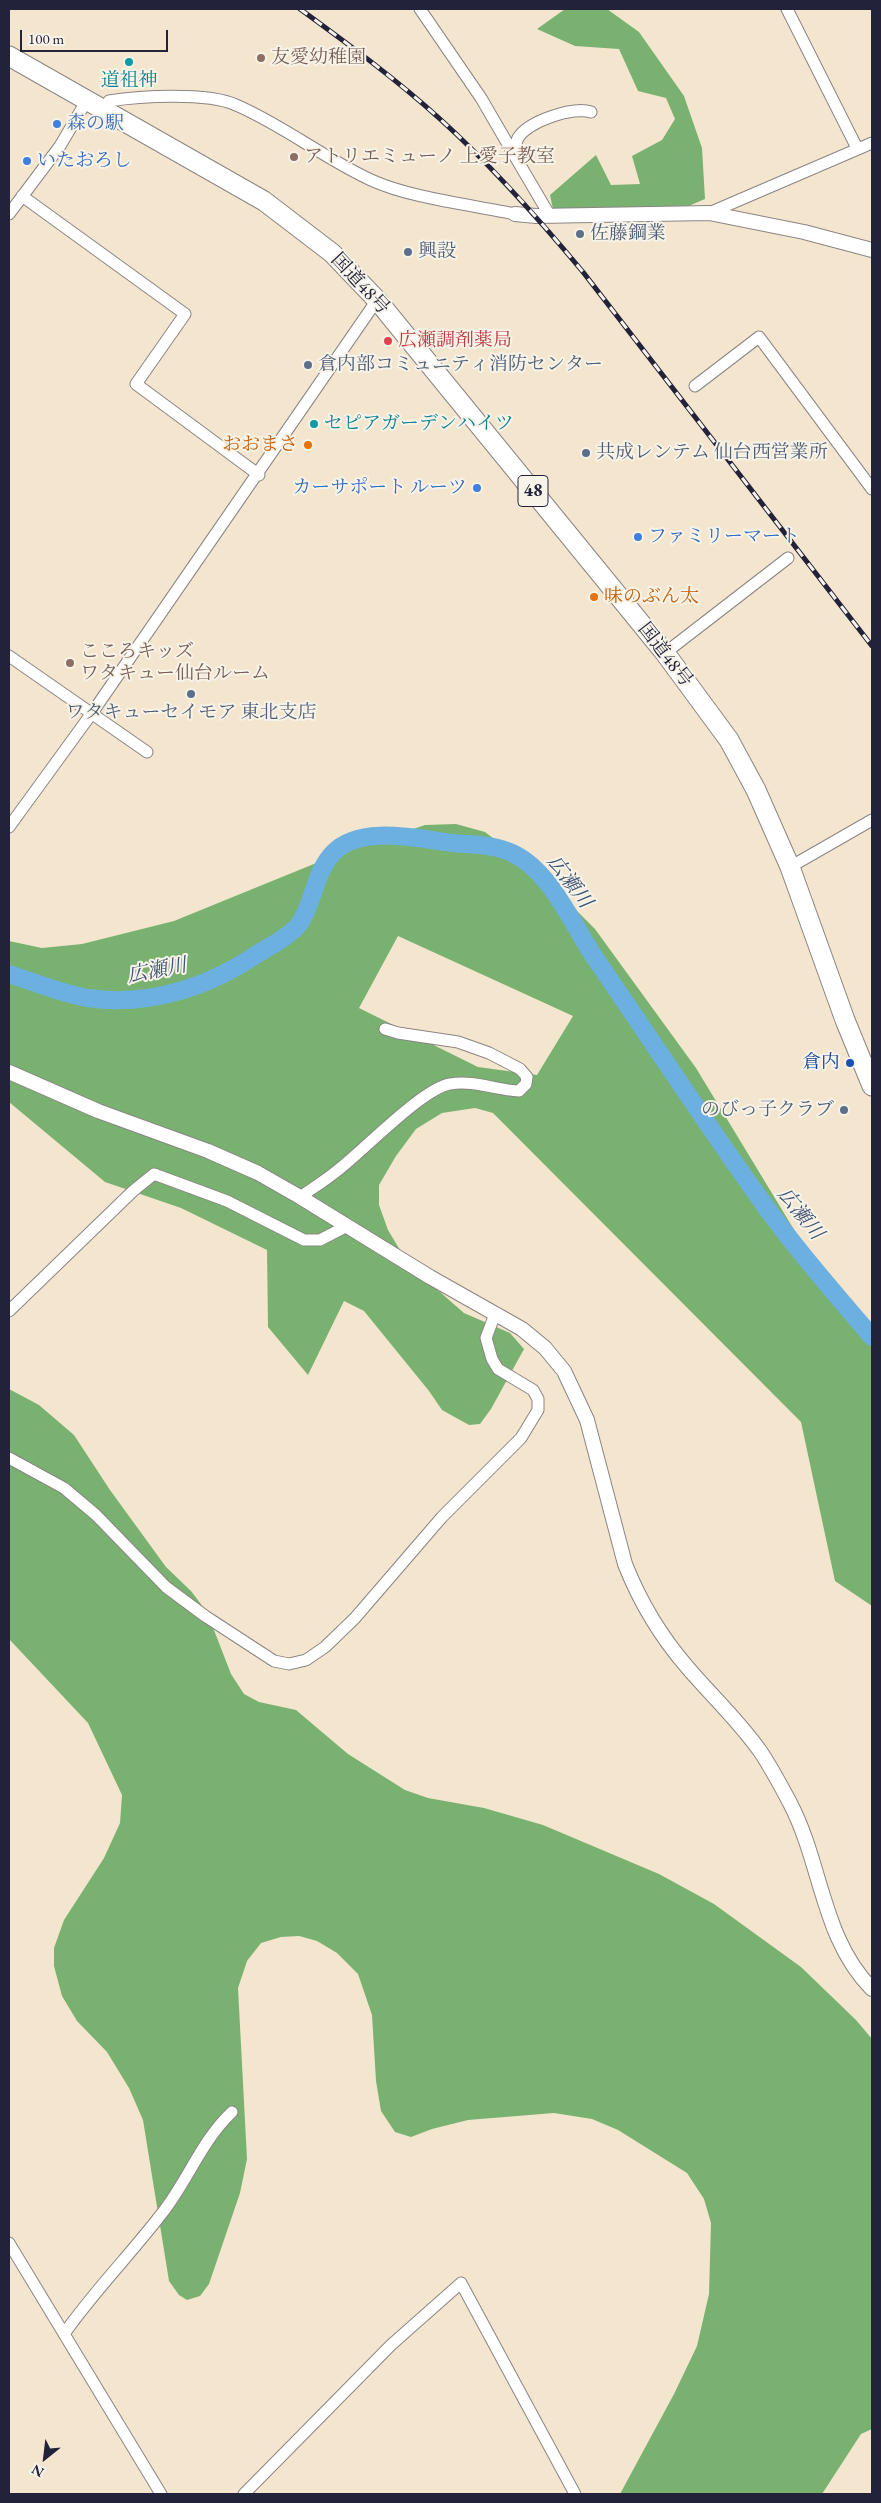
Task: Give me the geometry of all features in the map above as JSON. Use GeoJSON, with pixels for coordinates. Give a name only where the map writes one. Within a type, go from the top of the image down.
{"type":"FeatureCollection","features":[{"type":"Feature","properties":{"kind":"highway","name":"国道48号"},"geometry":{"type":"LineString","coordinates":[[9,56],[271,206],[332,253],[377,300],[665,653],[729,740],[756,790],[790,867],[872,1086]]}},
{"type":"Feature","properties":{"kind":"street"},"geometry":{"type":"LineString","coordinates":[[420,9],[481,98],[550,216]]}},
{"type":"Feature","properties":{"kind":"street"},"geometry":{"type":"LineString","coordinates":[[788,9],[857,148]]}},
{"type":"Feature","properties":{"kind":"street"},"geometry":{"type":"LineString","coordinates":[[104,109],[108,102],[140,97],[203,98],[235,104],[372,181],[409,192],[515,214],[550,216],[709,213],[804,232],[872,250]]}},
{"type":"Feature","properties":{"kind":"street"},"geometry":{"type":"LineString","coordinates":[[9,214],[60,146],[87,100]]}},
{"type":"Feature","properties":{"kind":"street"},"geometry":{"type":"LineString","coordinates":[[513,153],[518,138],[531,125],[582,109],[592,112]]}},
{"type":"Feature","properties":{"kind":"street"},"geometry":{"type":"LineString","coordinates":[[709,213],[872,143]]}},
{"type":"Feature","properties":{"kind":"street"},"geometry":{"type":"LineString","coordinates":[[22,196],[186,314],[136,384],[258,474]]}},
{"type":"Feature","properties":{"kind":"street"},"geometry":{"type":"LineString","coordinates":[[11,822],[92,713],[377,300]]}},
{"type":"Feature","properties":{"kind":"street"},"geometry":{"type":"LineString","coordinates":[[695,386],[759,337],[872,489]]}},
{"type":"Feature","properties":{"kind":"street"},"geometry":{"type":"LineString","coordinates":[[665,653],[788,558]]}},
{"type":"Feature","properties":{"kind":"street"},"geometry":{"type":"LineString","coordinates":[[9,656],[147,752]]}},
{"type":"Feature","properties":{"kind":"street"},"geometry":{"type":"LineString","coordinates":[[790,867],[872,820]]}},
{"type":"Feature","properties":{"kind":"street"},"geometry":{"type":"LineString","coordinates":[[300,1197],[338,1170],[419,1101],[436,1089],[450,1084],[466,1083],[519,1091],[526,1084],[527,1077],[520,1069],[489,1053],[458,1042],[398,1033],[385,1029]]}},
{"type":"Feature","properties":{"kind":"street"},"geometry":{"type":"LineString","coordinates":[[9,1072],[98,1111],[208,1151],[258,1173],[522,1329],[546,1348],[564,1371],[587,1420],[625,1564],[633,1583],[669,1644],[754,1744],[776,1778],[792,1806],[814,1862],[840,1945],[856,1972],[872,1988]]}},
{"type":"Feature","properties":{"kind":"street"},"geometry":{"type":"LineString","coordinates":[[9,1311],[133,1191],[154,1174],[227,1201],[304,1240],[320,1240],[347,1226]]}},
{"type":"Feature","properties":{"kind":"street"},"geometry":{"type":"LineString","coordinates":[[9,1458],[64,1488],[96,1515],[166,1587],[206,1616],[274,1661],[289,1664],[306,1660],[325,1647],[355,1618],[442,1517],[521,1438],[538,1410],[538,1399],[533,1390],[498,1369],[492,1359],[486,1338],[495,1314]]}},
{"type":"Feature","properties":{"kind":"street"},"geometry":{"type":"LineString","coordinates":[[64,2334],[163,2212],[182,2186],[216,2127],[232,2112]]}},
{"type":"Feature","properties":{"kind":"street"},"geometry":{"type":"LineString","coordinates":[[9,2243],[162,2494]]}},
{"type":"Feature","properties":{"kind":"street"},"geometry":{"type":"LineString","coordinates":[[244,2494],[391,2344],[461,2283],[575,2494]]}},
{"type":"Feature","properties":{"kind":"green space"},"geometry":{"type":"Polygon","coordinates":[[[565,9],[607,9],[639,32],[684,96],[702,148],[705,199],[684,208],[553,209],[550,195],[596,155],[611,185],[640,184],[632,156],[662,140],[675,119],[666,98],[638,91],[619,49],[575,46],[537,29],[565,9]]]}},
{"type":"Feature","properties":{"kind":"green space"},"geometry":{"type":"Polygon","coordinates":[[[456,824],[485,832],[539,873],[595,929],[696,1068],[807,1251],[872,1338],[872,1606],[835,1581],[801,1422],[493,1113],[475,1108],[442,1113],[416,1129],[396,1156],[379,1185],[379,1205],[388,1230],[409,1265],[464,1313],[510,1333],[524,1349],[491,1409],[480,1424],[469,1425],[442,1410],[429,1391],[364,1311],[344,1301],[308,1375],[268,1327],[267,1250],[181,1208],[105,1182],[9,1102],[9,941],[42,948],[82,944],[174,921],[331,857],[425,825],[456,824]],[[398,936],[359,1008],[478,1067],[537,1075],[573,1016],[398,936]]]}},
{"type":"Feature","properties":{"kind":"green space"},"geometry":{"type":"Polygon","coordinates":[[[9,1389],[39,1405],[74,1435],[110,1490],[166,1567],[191,1591],[207,1612],[231,1674],[244,1694],[259,1702],[296,1710],[348,1754],[405,1790],[428,1798],[484,1808],[543,1825],[659,1874],[714,1904],[801,1967],[856,2020],[872,2039],[872,2429],[861,2434],[822,2494],[620,2494],[674,2394],[697,2346],[709,2294],[711,2223],[704,2199],[687,2173],[618,2130],[592,2119],[554,2113],[468,2120],[432,2129],[411,2137],[395,2132],[381,2111],[376,2081],[372,2015],[358,1974],[337,1953],[317,1941],[299,1936],[281,1937],[261,1943],[247,1961],[238,1988],[247,2159],[240,2193],[209,2284],[200,2296],[187,2300],[179,2295],[169,2281],[143,2120],[129,2088],[107,2052],[77,2021],[62,1996],[54,1966],[54,1948],[64,1920],[104,1858],[120,1823],[122,1795],[88,1723],[9,1639],[9,1389]]]}},
{"type":"Feature","properties":{"kind":"waterway","name":"広瀬川"},"geometry":{"type":"LineString","coordinates":[[9,974],[58,991],[88,998],[133,1000],[177,992],[219,976],[292,932],[305,914],[322,869],[333,853],[345,844],[374,836],[390,836],[490,846],[505,850],[526,861],[549,885],[595,958],[767,1208],[872,1337]]}},
{"type":"Feature","properties":{"kind":"railway"},"geometry":{"type":"LineString","coordinates":[[300,9],[372,62],[423,104],[478,155],[532,212],[583,272],[872,646]]}},
{"type":"Feature","properties":{"kind":"place","name":"友愛幼稚園"},"geometry":{"type":"Point","coordinates":[261,58]}},
{"type":"Feature","properties":{"kind":"place","name":"道祖神"},"geometry":{"type":"Point","coordinates":[129,62]}},
{"type":"Feature","properties":{"kind":"place","name":"森の駅"},"geometry":{"type":"Point","coordinates":[57,124]}},
{"type":"Feature","properties":{"kind":"place","name":"アトリエミューノ 上愛子教室"},"geometry":{"type":"Point","coordinates":[294,157]}},
{"type":"Feature","properties":{"kind":"place","name":"いたおろし"},"geometry":{"type":"Point","coordinates":[27,161]}},
{"type":"Feature","properties":{"kind":"place","name":"佐藤鋼業"},"geometry":{"type":"Point","coordinates":[580,234]}},
{"type":"Feature","properties":{"kind":"place","name":"興設"},"geometry":{"type":"Point","coordinates":[408,252]}},
{"type":"Feature","properties":{"kind":"place","name":"広瀬調剤薬局"},"geometry":{"type":"Point","coordinates":[388,341]}},
{"type":"Feature","properties":{"kind":"place","name":"倉内部コミュニティ消防センター"},"geometry":{"type":"Point","coordinates":[308,365]}},
{"type":"Feature","properties":{"kind":"place","name":"セピアガーデンハイツ"},"geometry":{"type":"Point","coordinates":[314,424]}},
{"type":"Feature","properties":{"kind":"place","name":"おおまさ"},"geometry":{"type":"Point","coordinates":[308,445]}},
{"type":"Feature","properties":{"kind":"place","name":"共成レンテム 仙台西営業所"},"geometry":{"type":"Point","coordinates":[586,453]}},
{"type":"Feature","properties":{"kind":"place","name":"カーサポート ルーツ"},"geometry":{"type":"Point","coordinates":[477,488]}},
{"type":"Feature","properties":{"kind":"place","name":"ファミリーマート"},"geometry":{"type":"Point","coordinates":[638,537]}},
{"type":"Feature","properties":{"kind":"place","name":"味のぶん太"},"geometry":{"type":"Point","coordinates":[594,597]}},
{"type":"Feature","properties":{"kind":"place","name":"こころキッズ ワタキュー仙台ルーム"},"geometry":{"type":"Point","coordinates":[70,663]}},
{"type":"Feature","properties":{"kind":"place","name":"ワタキューセイモア 東北支店"},"geometry":{"type":"Point","coordinates":[191,694]}},
{"type":"Feature","properties":{"kind":"place","name":"倉内"},"geometry":{"type":"Point","coordinates":[850,1063]}},
{"type":"Feature","properties":{"kind":"place","name":"のびっ子クラブ"},"geometry":{"type":"Point","coordinates":[844,1110]}}]}
